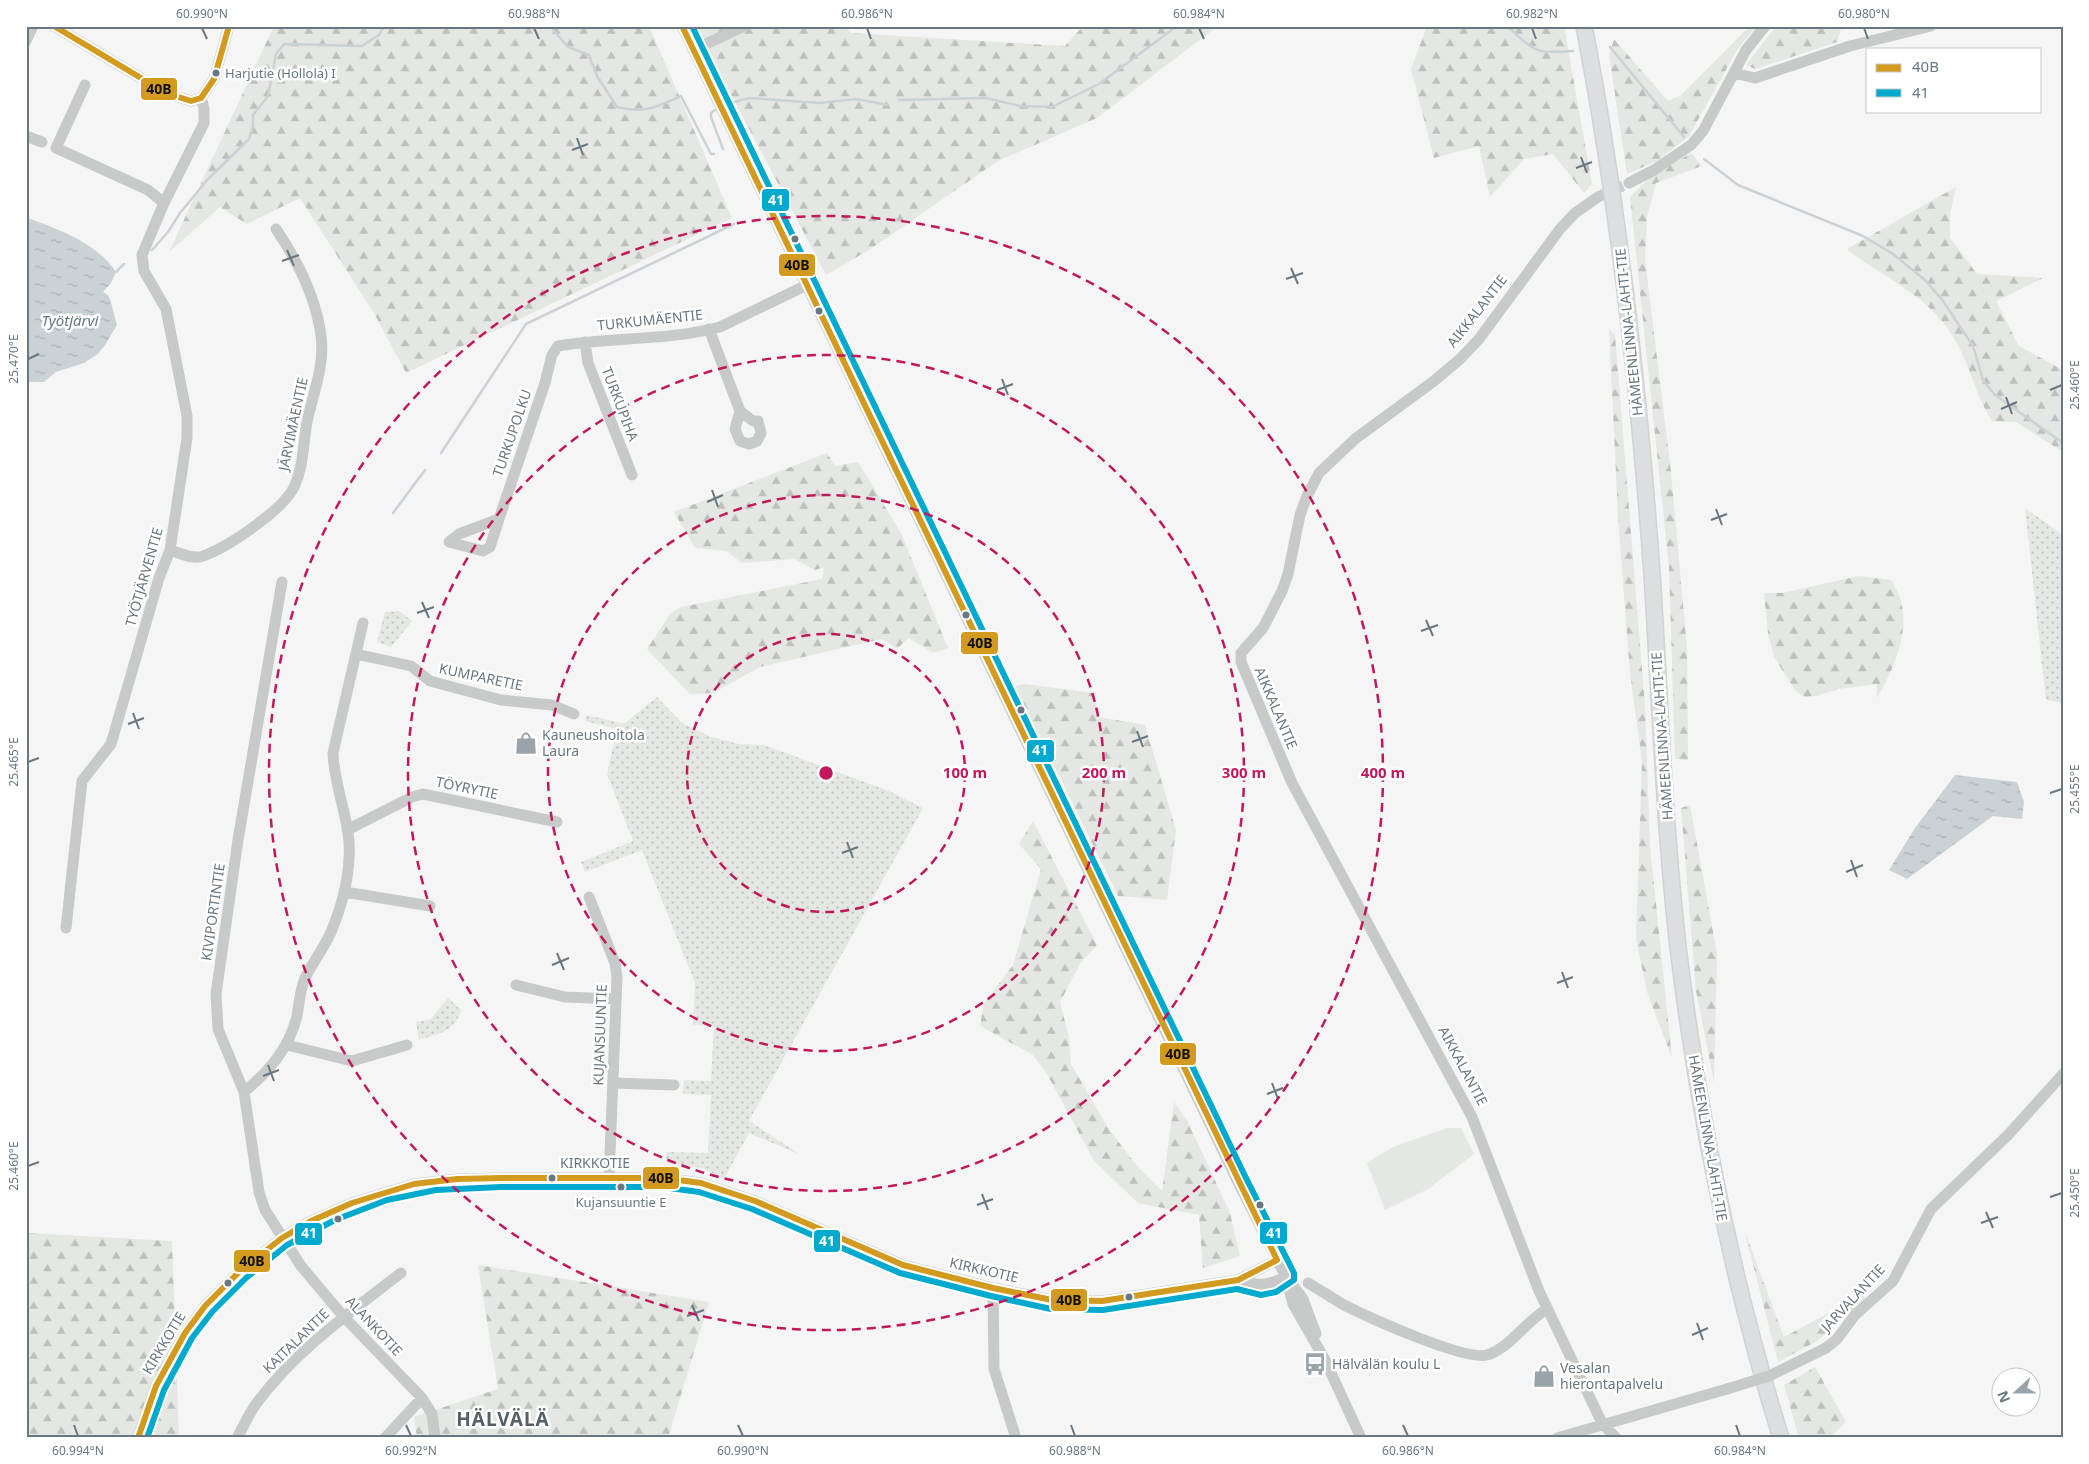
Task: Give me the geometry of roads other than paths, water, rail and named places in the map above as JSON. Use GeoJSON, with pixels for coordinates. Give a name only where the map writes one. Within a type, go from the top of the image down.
{"type":"FeatureCollection","features":[{"type":"Feature","properties":{"kind":"highway","name":"HÄMEENLINNA-LAHTI-TIE"},"geometry":{"type":"LineString","coordinates":[[1584,26],[1617,221],[1631,334],[1652,572],[1669,846],[1689,1031],[1724,1225],[1760,1371],[1781,1438]]}},
{"type":"Feature","properties":{"kind":"street"},"geometry":{"type":"LineString","coordinates":[[26,41],[33,26]]}},
{"type":"Feature","properties":{"kind":"street"},"geometry":{"type":"LineString","coordinates":[[54,26],[166,93],[191,101],[201,98],[214,79],[229,26]]}},
{"type":"Feature","properties":{"kind":"street"},"geometry":{"type":"LineString","coordinates":[[682,26],[1069,832],[1286,1277],[1293,1304],[1325,1360],[1362,1438]]}},
{"type":"Feature","properties":{"kind":"street"},"geometry":{"type":"LineString","coordinates":[[693,50],[744,26]]}},
{"type":"Feature","properties":{"kind":"street"},"geometry":{"type":"LineString","coordinates":[[1629,183],[1654,170],[1691,145],[1703,130],[1746,50],[1765,26]]}},
{"type":"Feature","properties":{"kind":"street"},"geometry":{"type":"LineString","coordinates":[[1734,73],[1756,78],[1850,46],[1931,26]]}},
{"type":"Feature","properties":{"kind":"street"},"geometry":{"type":"LineString","coordinates":[[85,85],[56,148],[148,190],[164,203]]}},
{"type":"Feature","properties":{"kind":"street","name":"TYÖTJÄRVENTIE"},"geometry":{"type":"LineString","coordinates":[[66,928],[82,781],[111,744],[159,578],[170,550],[187,438],[187,416],[166,309],[141,263],[142,255],[164,203],[204,123],[204,108],[201,98]]}},
{"type":"Feature","properties":{"kind":"street"},"geometry":{"type":"LineString","coordinates":[[26,136],[42,142]]}},
{"type":"Feature","properties":{"kind":"street","name":"AIKKALANTIE"},"geometry":{"type":"LineString","coordinates":[[1598,197],[1575,213],[1560,229],[1479,339],[1460,359],[1434,381],[1355,439],[1319,473],[1302,509],[1288,574],[1282,591],[1263,628],[1241,652],[1240,662],[1292,783],[1472,1116],[1547,1309],[1602,1423],[1616,1438]]}},
{"type":"Feature","properties":{"kind":"street","name":"JÄRVIMÄENTIE"},"geometry":{"type":"LineString","coordinates":[[170,550],[188,556],[203,556],[260,523],[295,487],[303,460],[307,422],[320,371],[321,337],[316,308],[294,255],[276,229]]}},
{"type":"Feature","properties":{"kind":"street","name":"TURKUMÄENTIE"},"geometry":{"type":"LineString","coordinates":[[552,355],[558,346],[585,342],[665,337],[720,327],[807,285]]}},
{"type":"Feature","properties":{"kind":"street"},"geometry":{"type":"LineString","coordinates":[[709,330],[740,411]]}},
{"type":"Feature","properties":{"kind":"street","name":"TURKUPIHA"},"geometry":{"type":"LineString","coordinates":[[585,342],[588,363],[632,475]]}},
{"type":"Feature","properties":{"kind":"street","name":"TURKUPOLKU"},"geometry":{"type":"LineString","coordinates":[[499,519],[546,383],[552,355]]}},
{"type":"Feature","properties":{"kind":"street","name":"KIVIPORTINTIE"},"geometry":{"type":"LineString","coordinates":[[282,582],[240,830],[216,994],[218,1029],[244,1092],[259,1192],[265,1210],[282,1238]]}},
{"type":"Feature","properties":{"kind":"street"},"geometry":{"type":"LineString","coordinates":[[244,1092],[267,1073],[287,1045],[296,1018],[304,980],[330,932],[345,892],[350,856],[347,830],[333,770],[332,753],[362,623]]}},
{"type":"Feature","properties":{"kind":"street","name":"KUMPARETIE"},"geometry":{"type":"LineString","coordinates":[[356,654],[411,666],[430,681],[500,700],[552,705],[574,714]]}},
{"type":"Feature","properties":{"kind":"street","name":"TÖYRYTIE"},"geometry":{"type":"LineString","coordinates":[[347,830],[412,797],[423,794],[557,822]]}},
{"type":"Feature","properties":{"kind":"street"},"geometry":{"type":"LineString","coordinates":[[345,892],[430,906]]}},
{"type":"Feature","properties":{"kind":"street","name":"KUJANSUUNTIE"},"geometry":{"type":"LineString","coordinates":[[589,897],[615,963],[617,977],[609,1179]]}},
{"type":"Feature","properties":{"kind":"street"},"geometry":{"type":"LineString","coordinates":[[516,985],[565,997],[615,999]]}},
{"type":"Feature","properties":{"kind":"street"},"geometry":{"type":"LineString","coordinates":[[287,1045],[352,1061],[407,1045]]}},
{"type":"Feature","properties":{"kind":"street","name":"JARVALANTIE"},"geometry":{"type":"LineString","coordinates":[[1557,1438],[1602,1423],[1727,1389],[1778,1372],[1826,1348],[1837,1338],[1855,1315],[1892,1281],[1931,1209],[2008,1135],[2063,1074]]}},
{"type":"Feature","properties":{"kind":"street"},"geometry":{"type":"LineString","coordinates":[[613,1083],[674,1085]]}},
{"type":"Feature","properties":{"kind":"street","name":"KIRKKOTIE"},"geometry":{"type":"LineString","coordinates":[[138,1438],[156,1386],[185,1333],[222,1289],[240,1271],[282,1238],[311,1221],[352,1202],[414,1184],[483,1178],[663,1178],[701,1183],[755,1201],[903,1265],[993,1288],[1052,1300],[1075,1302],[1102,1301],[1238,1280],[1277,1260]]}},
{"type":"Feature","properties":{"kind":"street","name":"ALANKOTIE"},"geometry":{"type":"LineString","coordinates":[[282,1238],[301,1266],[344,1317],[422,1398],[432,1414],[435,1438]]}},
{"type":"Feature","properties":{"kind":"street","name":"KAITALANTIE"},"geometry":{"type":"LineString","coordinates":[[237,1438],[255,1406],[282,1372],[344,1317],[401,1274]]}},
{"type":"Feature","properties":{"kind":"street","name":"KIRKKOTIE"},"geometry":{"type":"LineString","coordinates":[[1238,1280],[1260,1286],[1273,1284],[1286,1277]]}},
{"type":"Feature","properties":{"kind":"street"},"geometry":{"type":"LineString","coordinates":[[1308,1283],[1361,1312],[1441,1346],[1475,1356],[1487,1355],[1499,1349],[1547,1309]]}},
{"type":"Feature","properties":{"kind":"street"},"geometry":{"type":"LineString","coordinates":[[993,1288],[994,1369],[1016,1438]]}},
{"type":"Feature","properties":{"kind":"street"},"geometry":{"type":"LineString","coordinates":[[385,1438],[422,1398]]}},
{"type":"Feature","properties":{"kind":"water","name":"Työtjärvi"},"geometry":{"type":"Polygon","coordinates":[[[26,217],[76,238],[98,253],[116,272],[111,283],[103,292],[110,299],[117,325],[105,345],[98,354],[84,363],[56,372],[44,382],[26,382],[26,217]]]}},
{"type":"Feature","properties":{"kind":"water"},"geometry":{"type":"Polygon","coordinates":[[[1955,775],[2017,782],[2024,802],[2022,819],[1993,816],[1907,879],[1889,870],[1915,828],[1955,775]]]}},
{"type":"Feature","properties":{"kind":"waterway"},"geometry":{"type":"LineString","coordinates":[[152,250],[208,179],[249,139],[253,126],[253,115],[268,96],[276,54],[284,44],[362,46],[379,35],[384,26]]}},
{"type":"Feature","properties":{"kind":"waterway"},"geometry":{"type":"LineString","coordinates":[[550,26],[568,47],[589,55],[597,76],[617,107],[635,110],[650,108],[681,96],[711,154],[714,154]]}},
{"type":"Feature","properties":{"kind":"waterway"},"geometry":{"type":"LineString","coordinates":[[899,100],[986,98],[1020,106],[1052,107],[1099,84],[1177,26]]}},
{"type":"Feature","properties":{"kind":"waterway"},"geometry":{"type":"LineString","coordinates":[[1507,26],[1536,49],[1550,52],[1573,51]]}},
{"type":"Feature","properties":{"kind":"waterway"},"geometry":{"type":"LineString","coordinates":[[1610,47],[1684,137]]}},
{"type":"Feature","properties":{"kind":"waterway"},"geometry":{"type":"LineString","coordinates":[[728,104],[749,98],[820,103],[856,99],[888,105]]}},
{"type":"Feature","properties":{"kind":"waterway"},"geometry":{"type":"LineString","coordinates":[[715,110],[711,113],[711,117],[723,149]]}},
{"type":"Feature","properties":{"kind":"waterway"},"geometry":{"type":"LineString","coordinates":[[1704,159],[1738,185],[1863,236],[1893,254],[1925,280],[1943,301],[1973,346],[1983,380],[1995,395],[2063,443]]}},
{"type":"Feature","properties":{"kind":"waterway"},"geometry":{"type":"LineString","coordinates":[[441,453],[526,324],[734,224]]}},
{"type":"Feature","properties":{"kind":"waterway"},"geometry":{"type":"LineString","coordinates":[[116,272],[124,264]]}},
{"type":"Feature","properties":{"kind":"waterway"},"geometry":{"type":"LineString","coordinates":[[393,513],[425,470]]}},
{"type":"Feature","properties":{"kind":"tunnel"},"geometry":{"type":"LineString","coordinates":[[1598,197],[1629,183]]}},
{"type":"Feature","properties":{"kind":"place","name":"Harjutie (Hollola) I"},"geometry":{"type":"Point","coordinates":[216,73]}},
{"type":"Feature","properties":{"kind":"place","name":"Kauneushoitola Laura"},"geometry":{"type":"Point","coordinates":[526,743]}},
{"type":"Feature","properties":{"kind":"place","name":"Kujansuuntie E"},"geometry":{"type":"Point","coordinates":[621,1187]}},
{"type":"Feature","properties":{"kind":"place","name":"Hälvälän koulu L"},"geometry":{"type":"Point","coordinates":[1315,1364]}},
{"type":"Feature","properties":{"kind":"place","name":"Vesalan hierontapalvelu"},"geometry":{"type":"Point","coordinates":[1544,1376]}},
{"type":"Feature","properties":{"kind":"district","name":"HÄLVÄLÄ"},"geometry":{"type":"Point","coordinates":[503,1419]}}]}
